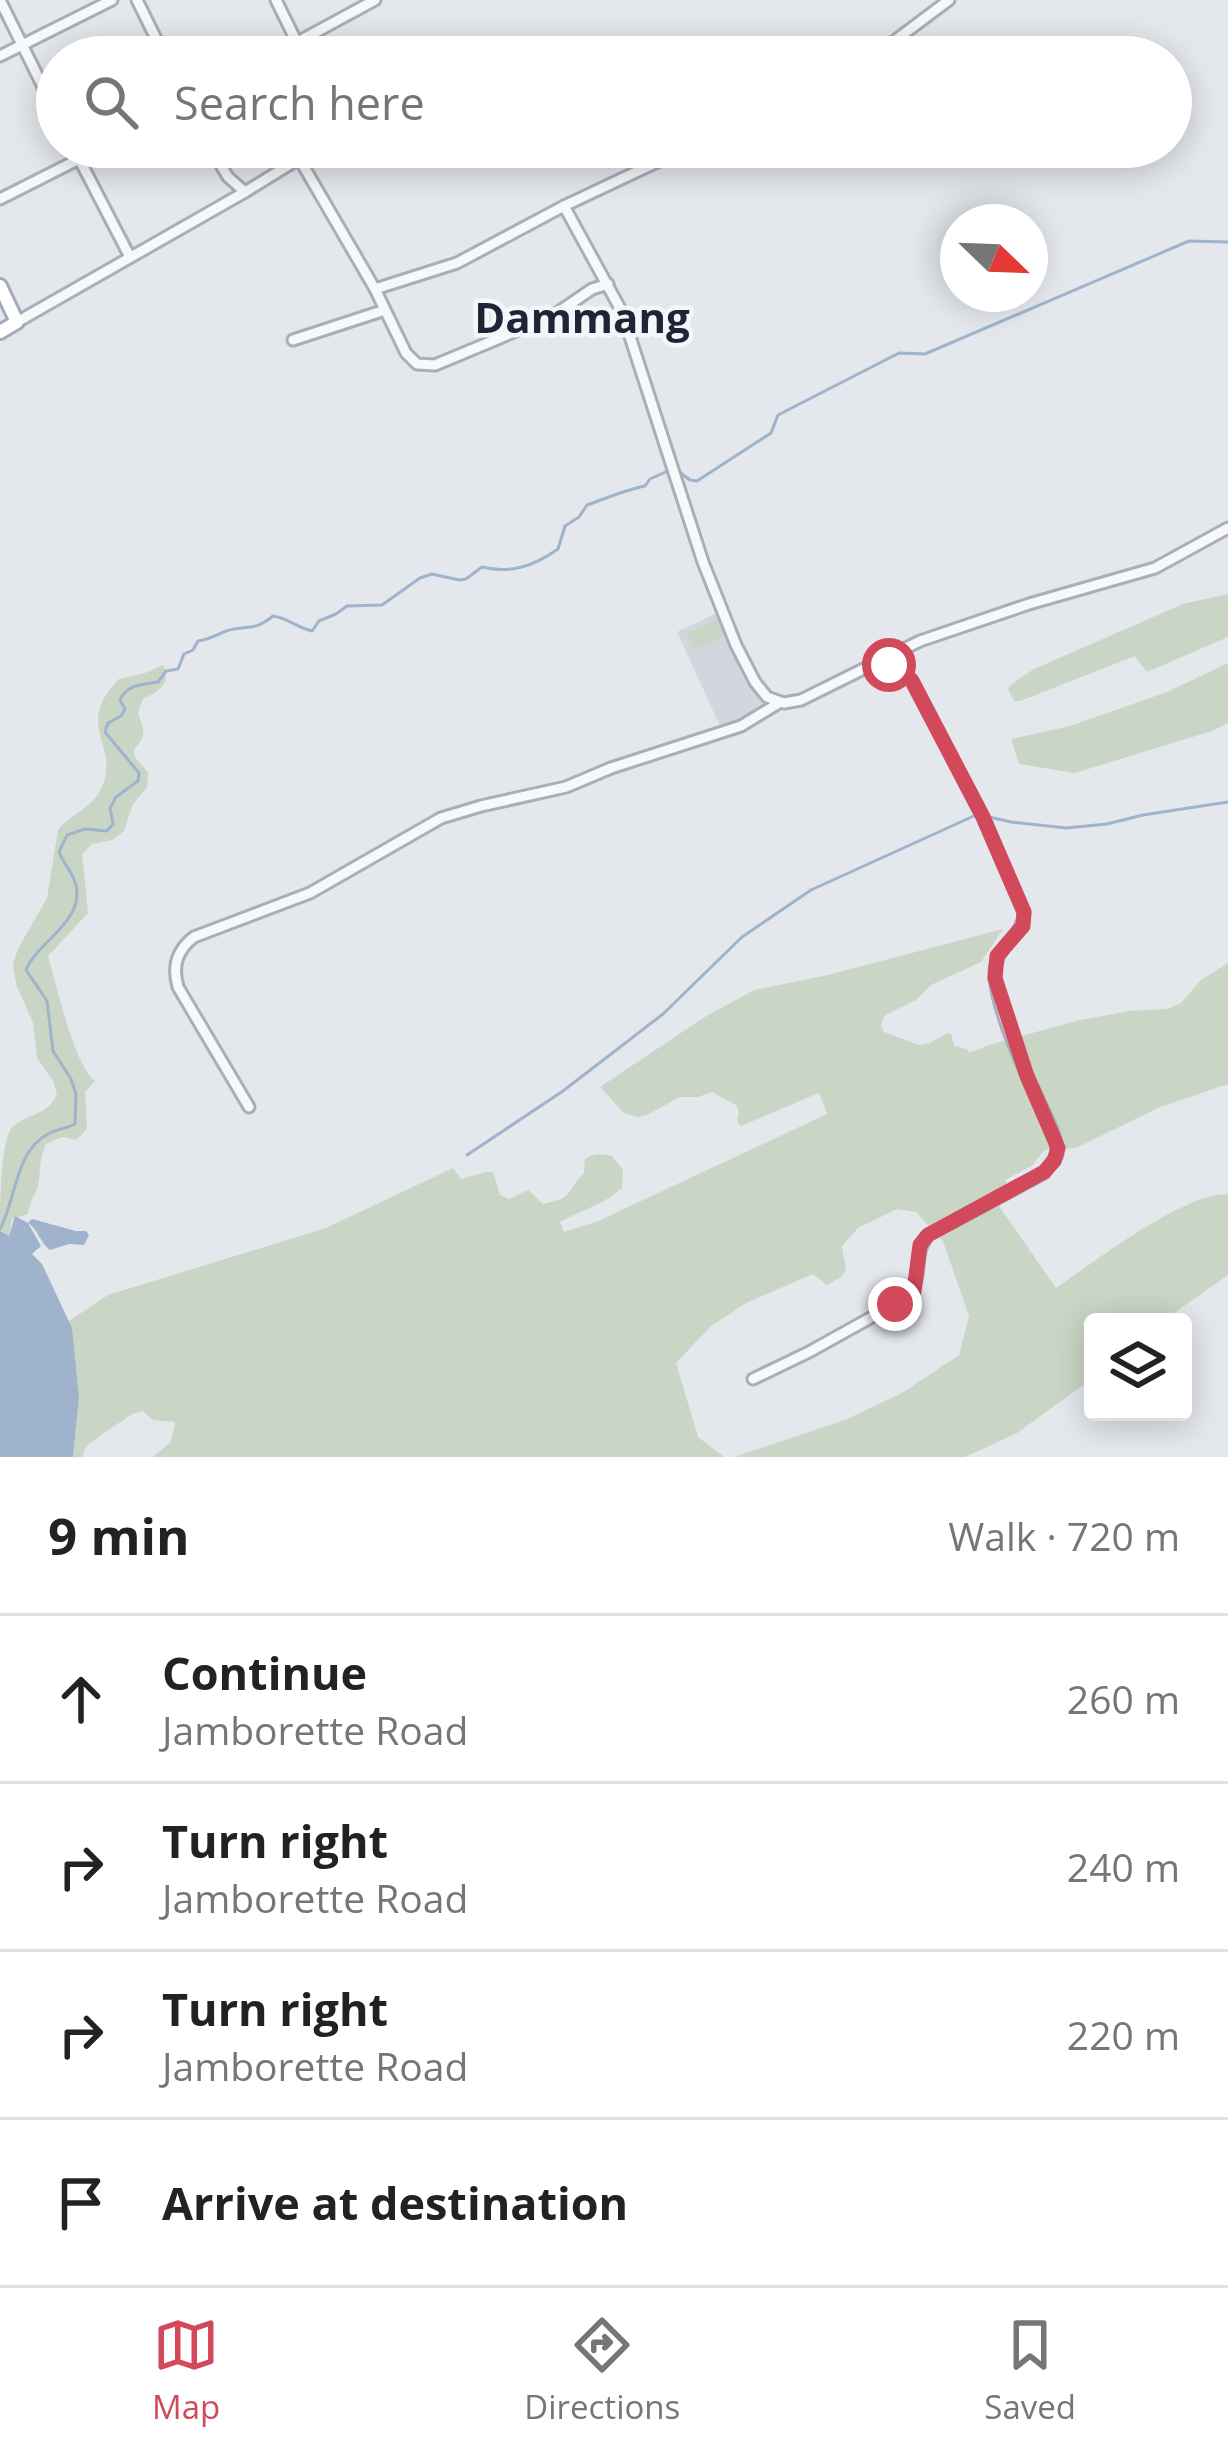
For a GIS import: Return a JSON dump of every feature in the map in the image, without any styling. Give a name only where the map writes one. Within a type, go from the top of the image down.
[{"type":"main road","points":[[0,286],[17,322],[0,332]]},
{"type":"street","points":[[0,0],[36,72]]},
{"type":"street","points":[[38,36],[112,0]]},
{"type":"street","points":[[137,0],[155,36]]},
{"type":"street","points":[[276,0],[294,36]]},
{"type":"street","points":[[308,36],[375,0]]},
{"type":"street","points":[[904,36],[949,0]]},
{"type":"street","points":[[0,56],[36,37]]},
{"type":"street","points":[[0,200],[63,168]]},
{"type":"street","points":[[83,168],[130,257]]},
{"type":"street","points":[[223,168],[244,193]]},
{"type":"street","points":[[17,322],[286,168]]},
{"type":"street","points":[[305,168],[376,289],[408,356],[417,364],[430,366],[534,324],[608,284]]},
{"type":"street","points":[[376,289],[458,262],[644,168]]},
{"type":"street","points":[[563,206],[631,335],[709,579],[736,645],[759,688],[778,703]]},
{"type":"street","points":[[293,340],[386,310]]},
{"type":"street","points":[[249,1107],[178,987],[177,957],[194,937],[332,883],[441,818],[566,787],[741,726],[778,703],[801,700],[905,648],[1030,604],[1155,568],[1228,528]]},
{"type":"street","points":[[753,1379],[908,1297],[917,1284],[920,1245],[928,1235],[1044,1172],[1058,1148],[1027,1076],[995,978],[997,956],[1023,926],[1024,912],[980,812],[906,674],[901,660],[905,648]]},
{"type":"street","points":[[877,663],[906,674]]},
{"type":"shaded area","points":[[721,611],[764,709],[721,728],[677,632]]},
{"type":"green space","points":[[1228,594],[1228,637],[1147,672],[1135,656],[1020,701],[1014,701],[1008,689],[1034,669],[1183,604]]},
{"type":"green space","points":[[719,618],[726,636],[694,649],[687,632]]},
{"type":"green space","points":[[1228,663],[1228,723],[1212,731],[1075,773],[1019,764],[1011,739],[1070,726],[1167,692]]},
{"type":"green space","points":[[163,665],[165,682],[143,699],[138,712],[144,732],[134,750],[148,773],[147,787],[133,804],[124,831],[112,840],[92,844],[82,854],[88,913],[48,956],[73,1041],[95,1081],[85,1092],[87,1129],[76,1140],[62,1137],[46,1144],[28,1214],[12,1219],[9,1237],[0,1231],[8,1135],[57,1094],[37,1058],[33,1023],[16,984],[13,963],[47,898],[58,830],[101,789],[106,760],[98,723],[106,696],[119,679]]},
{"type":"green space","points":[[1003,929],[981,962],[931,985],[916,1000],[885,1015],[881,1025],[884,1032],[919,1045],[948,1033],[954,1046],[969,1053],[1080,1020],[1167,1009],[1181,1003],[1201,980],[1228,963],[1228,1084],[1160,1107],[1076,1148],[1044,1150],[1033,1165],[1005,1180],[1011,1195],[999,1206],[1056,1288],[1163,1217],[1228,1194],[1228,1275],[1174,1313],[1084,1313],[1084,1385],[1017,1433],[965,1457],[734,1457],[845,1420],[902,1393],[959,1355],[969,1316],[943,1241],[916,1212],[897,1209],[858,1228],[842,1246],[846,1270],[841,1277],[827,1285],[813,1274],[746,1303],[710,1327],[676,1363],[698,1437],[724,1457],[153,1457],[171,1442],[175,1422],[153,1420],[143,1411],[87,1445],[82,1457],[73,1457],[79,1398],[69,1321],[108,1295],[326,1228],[453,1168],[461,1179],[493,1172],[500,1195],[509,1199],[528,1190],[543,1204],[569,1193],[584,1173],[585,1159],[612,1156],[623,1170],[622,1188],[560,1222],[564,1232],[596,1222],[827,1114],[819,1093],[741,1126],[736,1105],[712,1092],[680,1097],[637,1117],[624,1113],[600,1087],[754,990]]},
{"type":"water","points":[[15,1216],[28,1223],[41,1246],[32,1254],[42,1264],[72,1328],[79,1398],[73,1457],[0,1457],[0,1231],[9,1236]]},
{"type":"water","points":[[32,1219],[89,1235],[84,1245],[50,1250],[28,1223]]},
{"type":"waterway","points":[[678,471],[697,481],[771,433],[778,415],[899,353],[925,354],[1189,241],[1228,242]]},
{"type":"waterway","points":[[0,1229],[29,1152],[48,1134],[75,1124],[76,1094],[53,1051],[47,1001],[26,970],[75,906],[74,879],[59,852],[67,835],[85,829],[107,831],[113,824],[110,808],[116,797],[138,781],[139,773],[105,732],[108,723],[125,709],[120,700],[123,695],[136,686],[158,682],[166,671],[178,669],[184,654],[198,641],[226,631],[254,626],[273,616],[312,631],[319,621],[347,606],[382,605],[432,574],[459,580],[482,567],[503,570],[531,564],[558,549],[565,526],[587,505],[645,486],[670,470]]},
{"type":"waterway","points":[[985,816],[1066,828],[1228,802]]},
{"type":"waterway","points":[[467,1155],[563,1091],[663,1014],[742,937],[811,890],[976,815]]},
{"type":"district","name":"Dammang","points":[[582,318]]},
{"type":"route","points":[[889,665],[912,681],[983,817],[1024,912],[1023,926],[997,956],[995,978],[1027,1076],[1058,1148],[1044,1172],[928,1235],[920,1245],[914,1291],[895,1304]]}]
